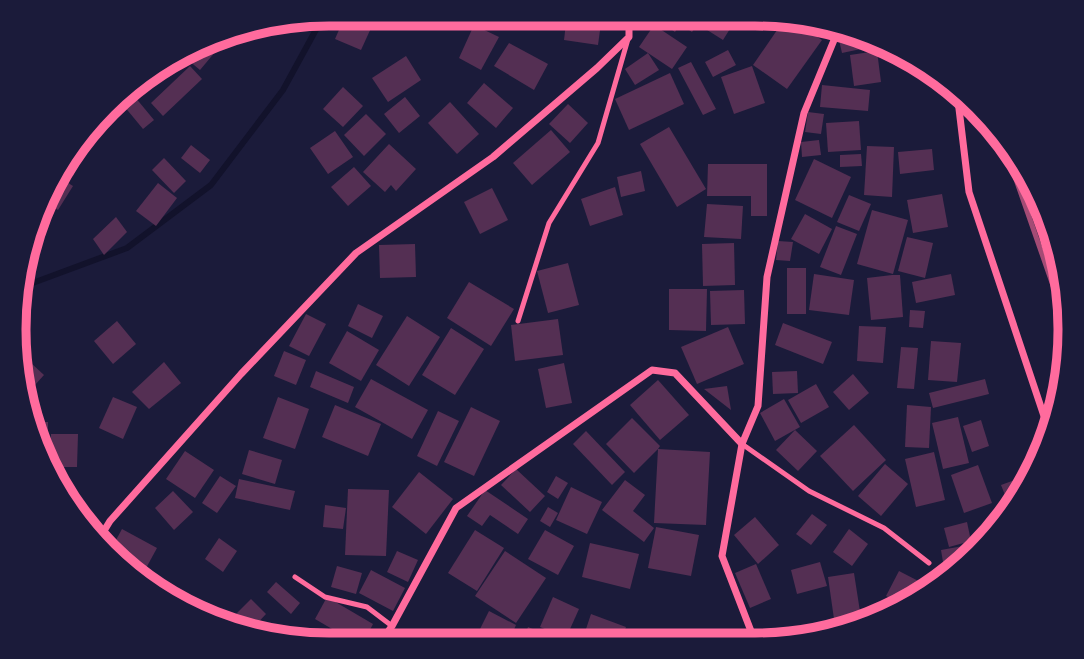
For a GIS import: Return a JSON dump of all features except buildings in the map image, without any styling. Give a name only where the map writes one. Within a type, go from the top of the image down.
[{"type":"street","points":[[104,531],[223,394],[356,253],[493,157],[597,68],[629,37],[629,26]]},
{"type":"street","points":[[752,633],[722,556],[742,444],[758,406],[767,277],[804,113],[835,38]]},
{"type":"street","points":[[959,106],[969,192],[1044,418]]},
{"type":"street","points":[[387,633],[456,508],[652,370],[675,373],[742,444]]},
{"type":"lane","points":[[518,321],[549,223],[598,142],[629,37]]},
{"type":"lane","points":[[742,444],[809,491],[884,528],[929,563]]},
{"type":"lane","points":[[295,578],[326,597],[367,607],[392,626]]},
{"type":"waterway","points":[[30,284],[127,248],[211,185],[283,90],[318,27]]},
{"type":"railway","points":[[1013,172],[1055,292]]}]
